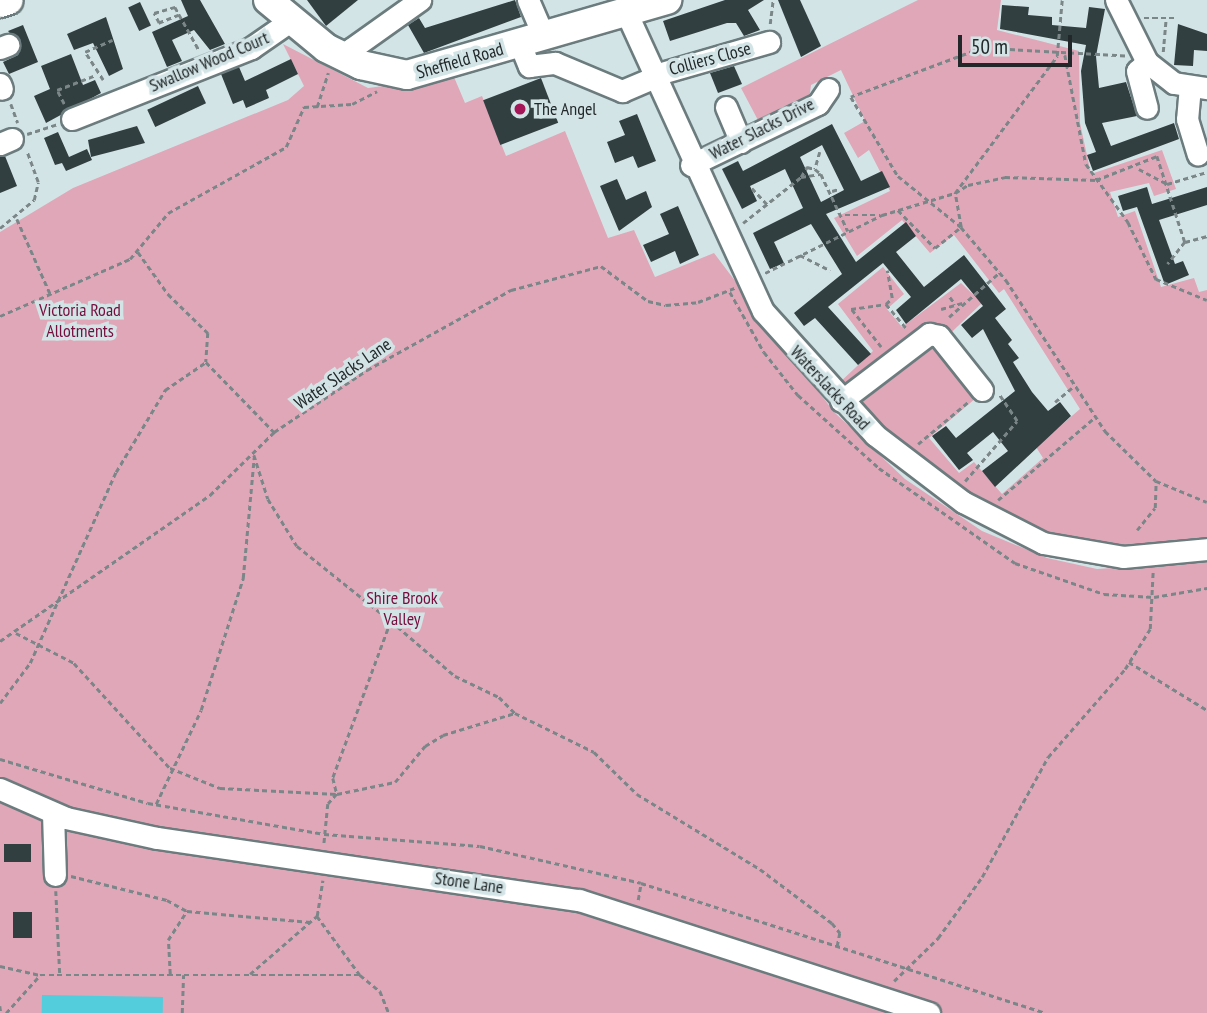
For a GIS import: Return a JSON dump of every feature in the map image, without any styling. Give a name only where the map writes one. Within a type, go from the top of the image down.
[{"type":"main road","points":[[0,3],[9,0]]},
{"type":"main road","name":"Sheffield Road","points":[[268,0],[338,62],[385,71],[427,72],[667,0]]},
{"type":"street","points":[[338,62],[351,49],[420,0]]},
{"type":"street","points":[[528,0],[532,41]]},
{"type":"street","points":[[1116,0],[1147,60],[1174,83],[1198,87],[1187,119],[1203,163]]},
{"type":"street","name":"Waterslacks Road","points":[[626,12],[691,165],[763,311],[841,401],[928,479],[1021,535],[1123,557],[1207,549]]},
{"type":"street","name":"Swallow Wood Court","points":[[70,117],[109,83],[251,48],[290,21]]},
{"type":"street","name":"Colliers Close","points":[[532,41],[529,66],[555,63],[622,91],[652,77],[769,42]]},
{"type":"street","points":[[1147,60],[1137,71],[1147,108]]},
{"type":"street","name":"Water Slacks Drive","points":[[691,165],[818,104],[828,89]]},
{"type":"street","points":[[726,107],[741,142]]},
{"type":"street","points":[[841,401],[929,334],[939,336],[983,389]]},
{"type":"street","name":"Stone Lane","points":[[0,789],[53,813],[158,838],[323,865],[473,883],[635,914],[929,1013]]},
{"type":"street","points":[[53,813],[55,875]]},
{"type":"path","points":[[769,42],[773,0]]},
{"type":"path","points":[[961,227],[956,193],[1057,56],[1062,0]]},
{"type":"path","points":[[179,15],[159,23],[154,13],[170,6],[179,15],[203,57]]},
{"type":"path","points":[[1137,18],[1178,18]]},
{"type":"path","points":[[1166,19],[1147,60],[1057,56],[1017,47],[965,50],[851,97],[882,156],[923,201],[961,227],[1000,272],[1094,418],[1156,481],[1207,502]]},
{"type":"path","points":[[13,139],[70,117],[58,90],[109,83],[85,52],[112,40]]},
{"type":"path","points":[[1065,55],[1079,147],[1096,180],[1120,208],[1150,269],[1168,289],[1207,300]]},
{"type":"path","points":[[317,107],[338,62]]},
{"type":"path","points":[[0,316],[50,293],[113,270],[138,252],[168,213],[286,147],[298,114],[317,107],[369,97],[385,71]]},
{"type":"path","points":[[0,228],[16,218],[34,201],[38,182],[13,139],[4,92]]},
{"type":"path","points":[[815,169],[820,152]]},
{"type":"path","points":[[757,276],[882,215],[923,201],[1005,177],[1096,180],[1138,168],[1157,156],[1185,243]]},
{"type":"path","points":[[1167,184],[1203,163]]},
{"type":"path","points":[[738,226],[801,177],[807,167],[821,174],[832,191],[845,215],[848,231]]},
{"type":"path","points":[[1138,168],[1167,184]]},
{"type":"path","points":[[801,177],[821,174]]},
{"type":"path","points":[[752,188],[768,205]]},
{"type":"path","points":[[832,191],[839,189]]},
{"type":"path","points":[[898,210],[935,248],[961,227]]},
{"type":"path","points":[[845,215],[882,215]]},
{"type":"path","points":[[16,218],[50,293]]},
{"type":"path","points":[[1168,264],[1185,243],[1207,236]]},
{"type":"path","points":[[138,252],[168,294],[208,333],[206,362],[274,432]]},
{"type":"path","points":[[800,255],[830,270]]},
{"type":"path","name":"Water Slacks Lane","points":[[0,641],[47,613],[137,541],[210,495],[254,455],[274,432],[366,370],[511,290],[601,266],[648,301],[666,305],[698,302],[741,285]]},
{"type":"path","points":[[1150,269],[1158,266]]},
{"type":"path","points":[[882,348],[850,309],[886,304],[892,298],[887,270]]},
{"type":"path","points":[[949,317],[1000,272]]},
{"type":"path","points":[[950,297],[955,304]]},
{"type":"path","points":[[941,309],[968,301]]},
{"type":"path","points":[[886,304],[910,334]]},
{"type":"path","points":[[0,704],[30,663],[47,613],[165,390],[206,362]]},
{"type":"path","points":[[1055,402],[1073,387]]},
{"type":"path","points":[[916,446],[983,389],[1017,421],[964,482]]},
{"type":"path","points":[[996,502],[1094,418]]},
{"type":"path","points":[[254,455],[268,499],[297,546],[455,676],[499,697],[515,713],[594,752],[637,794],[760,869],[832,923],[840,933],[837,950]]},
{"type":"path","points":[[156,804],[170,768],[201,710],[243,578],[254,455]]},
{"type":"path","points":[[1137,530],[1155,508],[1156,481]]},
{"type":"path","points":[[884,999],[982,877],[1048,757],[1129,662],[1150,629],[1154,597],[1153,566]]},
{"type":"path","points":[[1154,597],[1207,588]]},
{"type":"path","points":[[324,834],[337,794],[333,778],[391,621]]},
{"type":"path","points":[[16,633],[85,673],[170,768],[220,788],[337,794],[395,782],[425,746],[443,735],[515,713]]},
{"type":"path","points":[[1129,662],[1207,710]]},
{"type":"path","points":[[250,974],[317,916],[323,865]]},
{"type":"path","points":[[60,975],[55,875],[167,900],[187,911],[311,922]]},
{"type":"path","points":[[635,914],[641,883]]},
{"type":"path","points":[[170,975],[168,940],[187,911]]},
{"type":"path","points":[[317,916],[360,975],[380,990],[389,1013]]},
{"type":"path","points":[[0,966],[40,975],[360,975]]},
{"type":"path","points":[[0,1006],[4,1013],[40,975]]},
{"type":"path","points":[[183,975],[183,1013]]},
{"type":"green space","points":[[918,0],[1001,0],[997,30],[1079,51],[1080,123],[1091,174],[1162,150],[1176,189],[1154,196],[1149,183],[1110,192],[1118,217],[1135,211],[1161,287],[1194,278],[1199,292],[1207,290],[1207,543],[1104,551],[1008,522],[879,430],[836,386],[873,351],[838,304],[883,267],[904,294],[887,309],[902,327],[961,283],[982,303],[934,349],[976,398],[929,438],[959,473],[974,462],[1002,494],[1043,458],[1036,447],[1080,409],[1004,289],[999,293],[954,235],[930,253],[902,220],[857,256],[834,218],[890,191],[869,150],[858,158],[844,133],[865,121],[841,70],[811,85],[809,100],[760,124],[741,88]]},
{"type":"green space","name":"Shire Brook Valley","points":[[283,44],[368,88],[454,77],[465,103],[482,96],[506,156],[565,131],[608,238],[634,230],[655,277],[714,253],[834,412],[905,479],[982,531],[1047,558],[1097,569],[1207,562],[1207,1013],[0,1013],[0,232],[73,188],[288,100],[304,86]]},
{"type":"water","points":[[42,995],[163,997],[163,1013],[42,1013]]},
{"type":"building","points":[[181,0],[200,0],[225,44],[210,50],[194,30],[172,40],[182,61],[167,67],[152,32],[188,16]]},
{"type":"building","points":[[307,0],[358,0],[326,26]]},
{"type":"building","points":[[515,0],[521,17],[424,53],[408,25],[419,18],[425,28]]},
{"type":"building","points":[[725,0],[764,0],[748,10],[760,30],[744,36],[736,23],[727,23],[670,41],[663,21]]},
{"type":"building","points":[[778,0],[800,0],[821,46],[801,57]]},
{"type":"building","points":[[140,2],[151,26],[139,31],[128,7]]},
{"type":"building","points":[[1002,5],[1029,7],[1028,15],[1052,17],[1052,25],[1086,28],[1089,7],[1105,9],[1096,56],[1099,88],[1126,82],[1137,116],[1102,123],[1111,146],[1174,123],[1179,139],[1093,171],[1087,155],[1096,152],[1085,123],[1081,71],[1086,45],[1000,29]]},
{"type":"building","points":[[106,17],[123,69],[109,76],[93,43],[74,50],[67,34]]},
{"type":"building","points":[[1178,24],[1207,34],[1207,51],[1194,50],[1193,66],[1174,65]]},
{"type":"building","points":[[23,25],[38,62],[9,74],[3,62],[18,55],[21,46],[8,31]]},
{"type":"building","points":[[71,54],[83,85],[95,80],[101,93],[46,123],[34,96],[50,89],[41,66]]},
{"type":"building","points":[[291,59],[298,74],[266,90],[269,98],[246,108],[243,100],[233,104],[221,74],[239,67],[245,81]]},
{"type":"building","points":[[734,66],[742,84],[718,93],[710,73]]},
{"type":"building","name":"The Angel","points":[[541,78],[558,123],[500,145],[483,100]]},
{"type":"building","points":[[198,86],[206,103],[155,127],[147,110]]},
{"type":"building","points":[[637,114],[656,161],[638,168],[633,156],[615,163],[607,142],[625,135],[619,121]]},
{"type":"building","points":[[832,124],[861,181],[882,171],[890,187],[826,214],[856,262],[906,222],[916,236],[896,252],[924,287],[964,255],[1006,309],[995,318],[1012,340],[1008,344],[1019,358],[1013,362],[1032,392],[1048,411],[1060,402],[1071,416],[995,487],[982,471],[1008,451],[993,432],[967,453],[973,460],[959,470],[932,436],[946,426],[956,438],[1015,391],[983,329],[972,338],[961,325],[983,306],[961,279],[906,324],[896,310],[911,297],[883,263],[828,307],[871,354],[858,365],[815,318],[804,326],[794,313],[842,274],[811,224],[774,242],[784,263],[770,269],[753,233],[803,208],[785,169],[750,186],[757,201],[742,209],[722,169],[738,161],[743,171]],"holes":[[[822,145],[844,190],[821,202],[800,157]]]},
{"type":"building","points":[[137,126],[145,143],[91,157],[88,140]]},
{"type":"building","points":[[58,132],[69,157],[87,149],[92,160],[66,171],[62,163],[55,165],[44,138]]},
{"type":"building","points":[[5,156],[17,186],[0,193],[0,157]]},
{"type":"building","points":[[617,179],[626,200],[646,191],[652,207],[619,231],[600,186]]},
{"type":"building","points":[[1147,187],[1152,204],[1207,187],[1207,205],[1159,220],[1175,264],[1183,261],[1189,275],[1165,285],[1137,207],[1123,211],[1118,196]]},
{"type":"building","points":[[678,206],[699,255],[680,264],[675,251],[651,262],[643,245],[669,234],[660,214]]},
{"type":"building","points":[[4,844],[31,844],[31,862],[4,862]]},
{"type":"building","points":[[13,912],[32,912],[32,938],[13,938]]},
{"type":"place","name":"The Angel","points":[[520,109]]},
{"type":"park label","name":"Victoria Road Allotments","points":[[80,321]]}]
